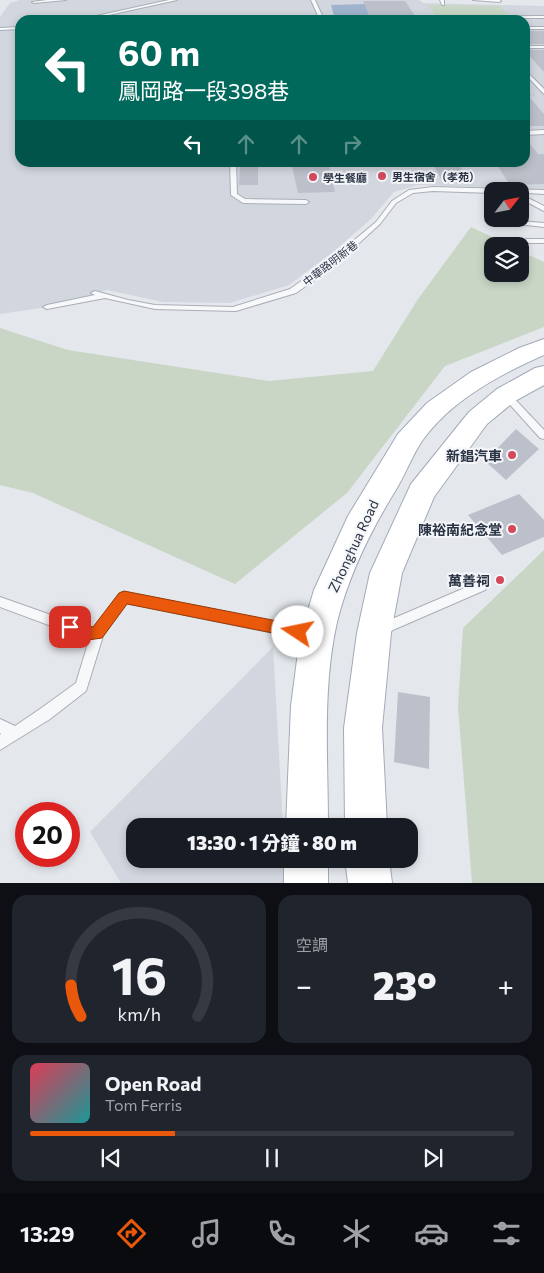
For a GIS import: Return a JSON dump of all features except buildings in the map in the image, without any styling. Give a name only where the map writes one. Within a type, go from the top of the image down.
[{"type":"main road","name":"Zhonghua Road","points":[[307,818],[312,669],[317,636],[337,574],[366,511],[388,477],[408,438],[424,420],[461,390],[499,365],[544,346]]},
{"type":"main road","points":[[366,818],[363,728],[374,633],[386,573],[421,492],[478,418],[506,395],[544,374]]},
{"type":"main road","points":[[306,868],[306,883]]},
{"type":"main road","points":[[368,868],[370,883]]},
{"type":"lane","points":[[34,2],[64,0]]},
{"type":"lane","points":[[104,15],[175,0]]},
{"type":"lane","points":[[313,0],[320,15]]},
{"type":"lane","points":[[475,0],[499,1]]},
{"type":"lane","points":[[530,17],[544,17]]},
{"type":"lane","points":[[0,29],[15,28]]},
{"type":"lane","points":[[530,28],[544,28]]},
{"type":"lane","points":[[530,47],[544,47]]},
{"type":"lane","points":[[530,77],[544,92]]},
{"type":"lane","points":[[530,133],[544,132]]},
{"type":"lane","points":[[233,167],[234,195],[243,201],[306,202]]},
{"type":"lane","name":"中華路明新巷","points":[[95,293],[155,307],[233,309],[293,292],[331,264],[378,224],[394,202],[411,192],[433,189],[484,190]]},
{"type":"lane","name":"中華路明新巷","points":[[529,191],[544,192]]},
{"type":"lane","points":[[529,201],[544,209]]},
{"type":"lane","points":[[529,223],[544,224]]},
{"type":"lane","points":[[529,241],[544,241]]},
{"type":"lane","points":[[47,306],[105,296]]},
{"type":"lane","points":[[506,395],[544,436]]},
{"type":"lane","points":[[374,633],[482,586]]},
{"type":"lane","points":[[0,743],[81,687],[97,634],[124,597],[317,636]]},
{"type":"lane","points":[[0,602],[88,634],[97,634]]},
{"type":"lane","points":[[0,726],[15,733]]},
{"type":"shaded area","points":[[20,0],[419,0],[423,3],[544,6],[544,189],[529,189],[529,182],[484,182],[484,187],[418,185],[394,192],[371,219],[333,252],[289,285],[230,303],[163,302],[107,290],[47,307],[0,314],[0,17],[10,3]]},
{"type":"shaded area","points":[[273,647],[283,818],[126,818],[126,868],[284,868],[285,883],[121,883],[90,832]]},
{"type":"green space","points":[[428,5],[500,6],[508,15],[435,15]]},
{"type":"green space","points":[[471,227],[492,237],[484,237],[484,282],[529,282],[529,255],[544,262],[544,327],[445,366],[347,493],[235,584],[33,493],[0,485],[0,328],[68,350],[269,381],[373,371],[418,299]]},
{"type":"green space","points":[[544,550],[544,883],[472,883],[458,706],[463,628]]},
{"type":"water","points":[[365,4],[369,15],[334,15],[331,5]]},
{"type":"place","name":"男生宿舍（孝苑）","points":[[382,176]]},
{"type":"place","name":"學生餐廳","points":[[313,177]]},
{"type":"place","name":"新錩汽車","points":[[512,455]]},
{"type":"place","name":"陳裕南紀念堂","points":[[512,529]]},
{"type":"place","name":"萬善祠","points":[[500,580]]},
{"type":"route","points":[[70,627],[88,634],[97,634],[124,597],[298,632]]}]
